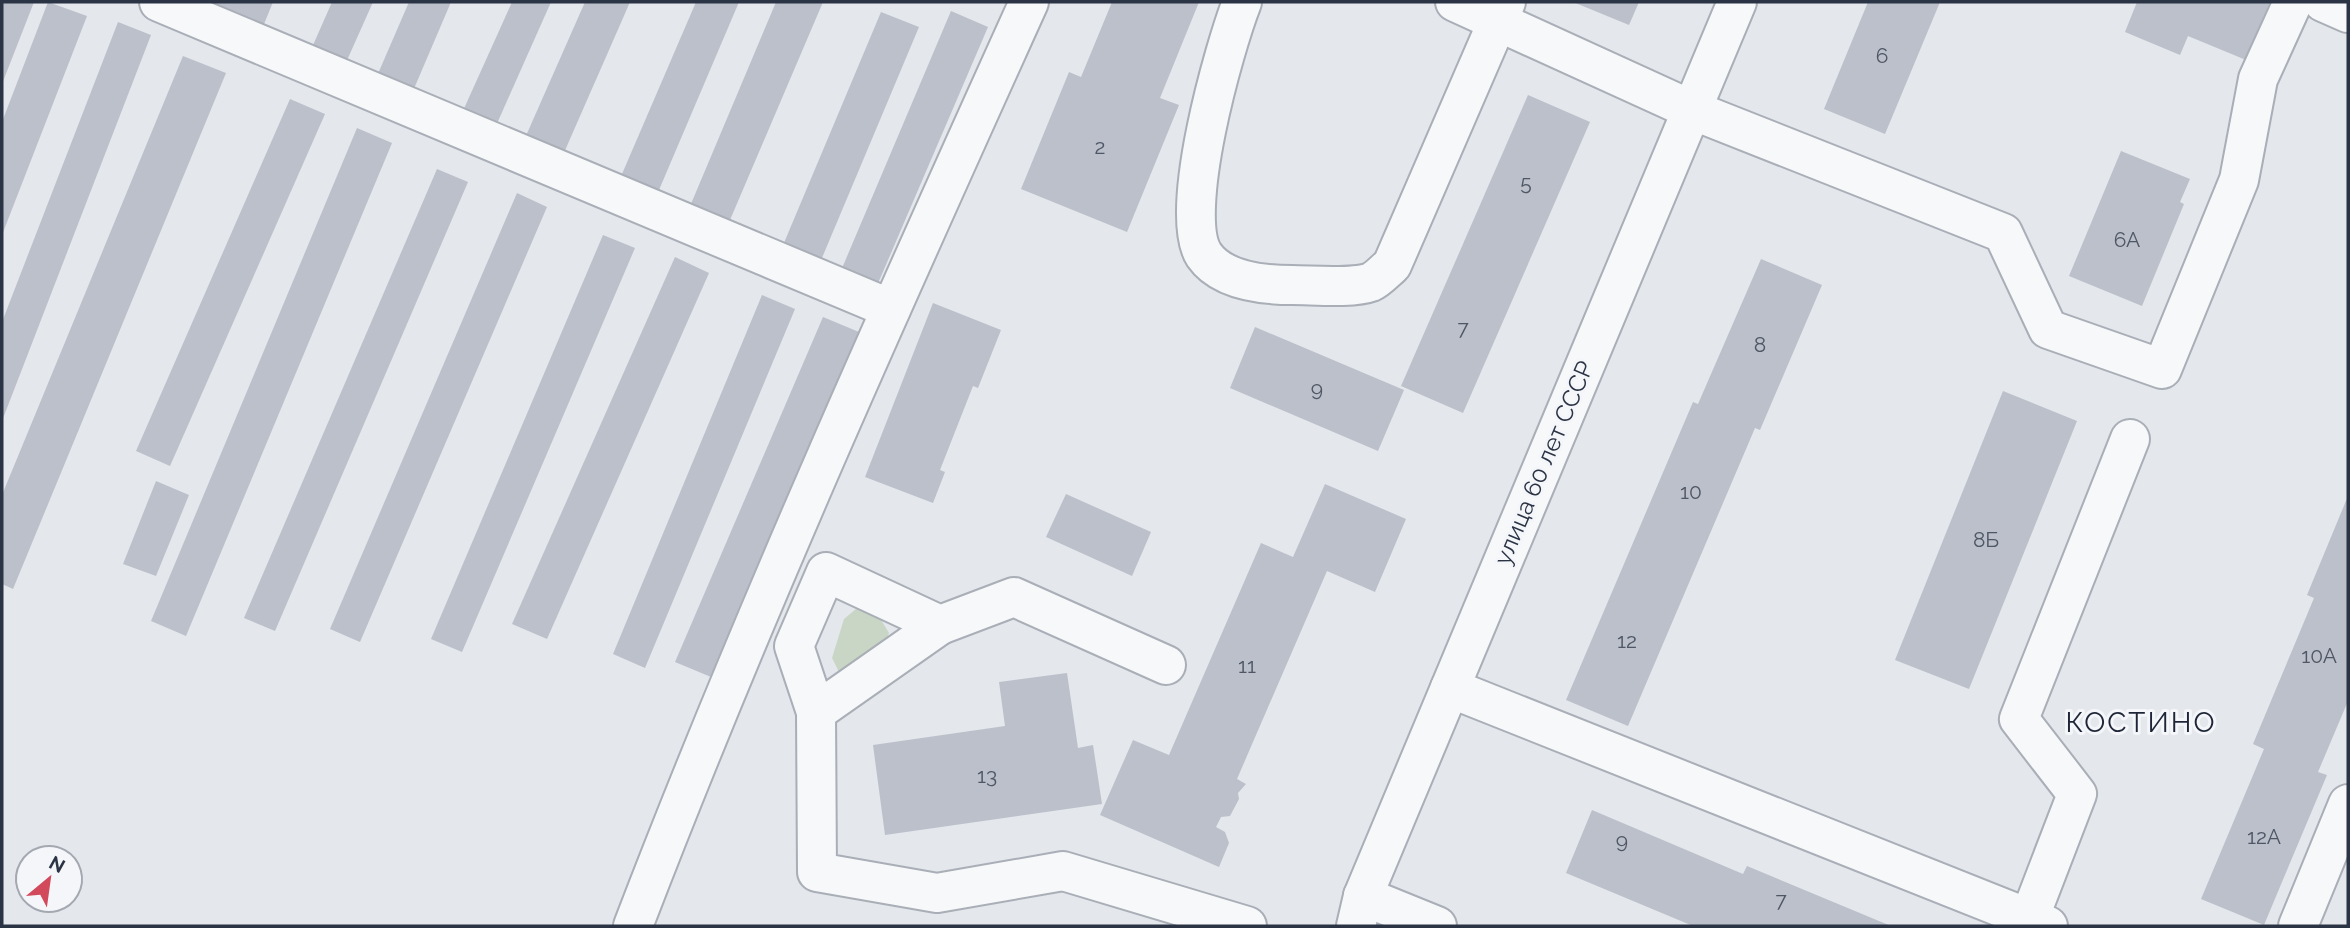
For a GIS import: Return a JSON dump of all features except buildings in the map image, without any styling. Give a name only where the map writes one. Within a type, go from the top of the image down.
[{"type":"street","points":[[159,2],[891,309]]},
{"type":"street","points":[[633,926],[704,740],[891,309],[1029,2]]},
{"type":"street","points":[[1242,2],[1217,76],[1195,206],[1198,242],[1205,257],[1228,275],[1269,285],[1372,282],[1392,265],[1502,11]]},
{"type":"street","points":[[1455,2],[1502,11],[1692,110],[2003,233],[2048,329],[2162,369],[2239,180],[2258,79],[2293,2]]},
{"type":"street","name":"улица 60 лет СССР","points":[[1359,911],[1737,2]]},
{"type":"street","points":[[2323,2],[2348,13]]},
{"type":"street","points":[[1450,688],[2039,923],[2077,794],[2019,719],[2130,439]]},
{"type":"street","points":[[940,625],[826,572],[794,646],[816,712],[817,872],[937,893],[1063,871],[1247,926]]},
{"type":"street","points":[[816,712],[940,625],[1014,597],[1166,665]]},
{"type":"street","points":[[2298,926],[2348,804]]},
{"type":"street","points":[[1359,911],[1437,926]]},
{"type":"green space","points":[[862,604],[878,615],[889,633],[885,643],[840,674],[832,658],[844,619]]},
{"type":"district","name":"КОСТИНО","points":[[2141,722]]}]
